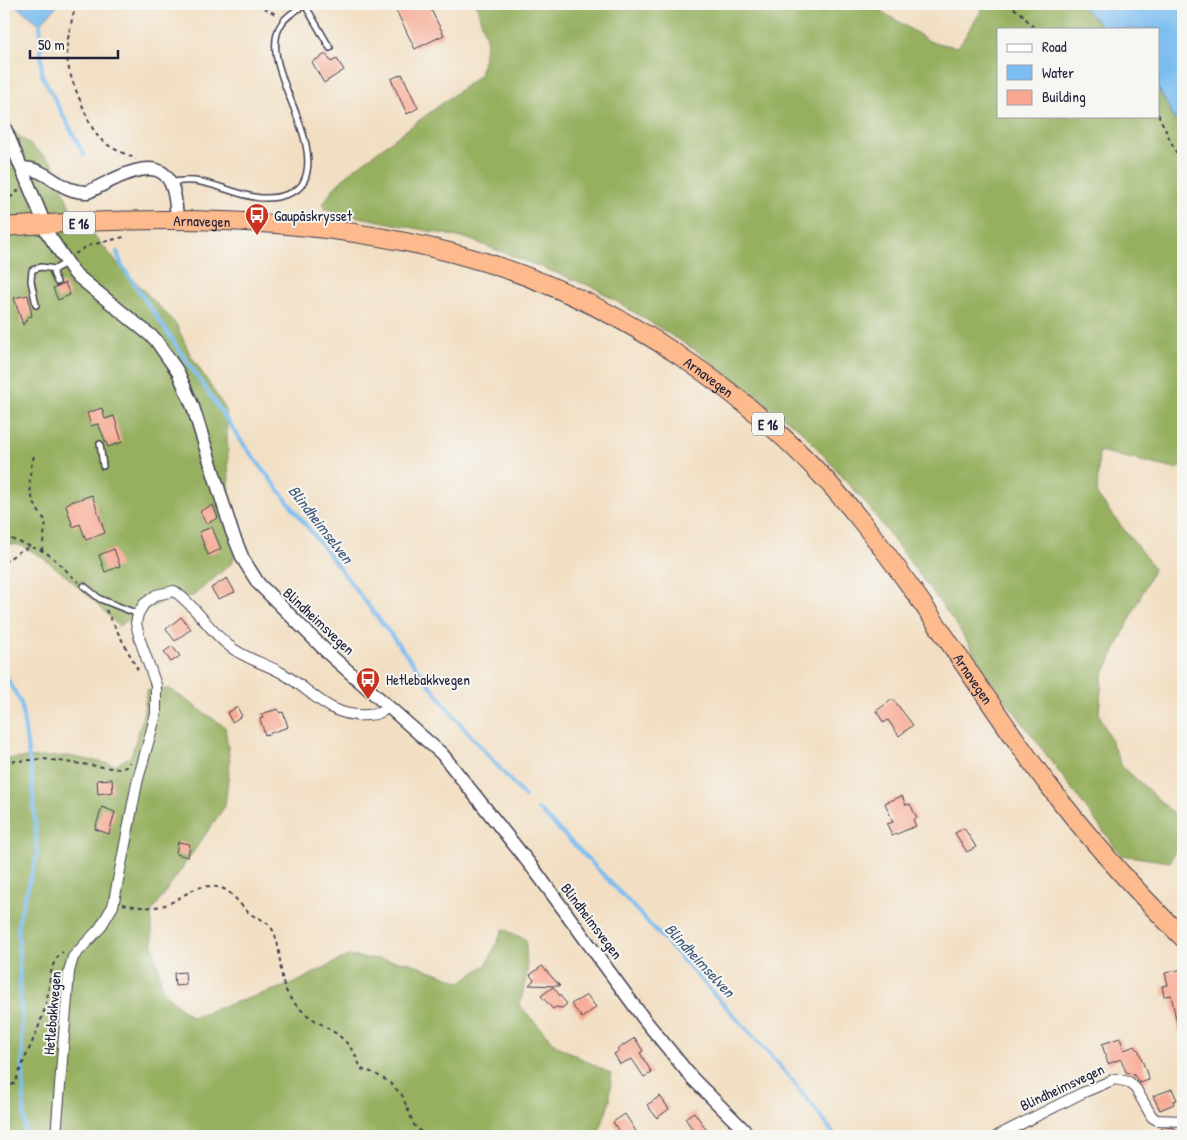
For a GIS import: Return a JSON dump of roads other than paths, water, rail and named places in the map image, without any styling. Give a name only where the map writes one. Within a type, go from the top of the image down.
[{"type":"highway","name":"Arnavegen","points":[[4,227],[73,223],[177,221],[317,228],[384,238],[457,254],[520,274],[586,303],[646,335],[705,374],[775,430],[818,471],[849,507],[913,589],[1047,783],[1115,867],[1183,938]]},
{"type":"street","points":[[4,126],[41,215]]},
{"type":"street","points":[[25,173],[44,173],[62,188],[79,193],[88,192],[140,169],[159,172],[167,176],[170,183],[177,221]]},
{"type":"street","name":"Blindheimsvegen","points":[[46,231],[61,266],[155,339],[178,372],[193,407],[232,532],[243,559],[258,583],[288,615],[388,707],[428,740],[456,769],[536,872],[650,1026],[693,1079],[750,1136]]},
{"type":"street","points":[[138,614],[144,604],[156,595],[174,591],[228,645],[297,681],[333,710],[354,716],[378,714],[388,707]]},
{"type":"street","name":"Hetlebakkvegen","points":[[56,1136],[62,1080],[67,991],[75,954],[100,928],[109,915],[114,902],[136,782],[157,705],[152,671],[140,640],[136,623],[138,614]]},
{"type":"street","name":"Blindheimsvegen","points":[[997,1136],[1082,1093],[1115,1079],[1129,1082],[1136,1089],[1152,1117],[1162,1121],[1183,1121]]},
{"type":"lane","points":[[170,183],[180,180],[202,182],[243,196],[267,199],[292,193],[302,186],[308,166],[303,135],[280,70],[277,54],[278,32],[285,20],[305,4],[330,48]]},
{"type":"lane","points":[[56,282],[53,273],[61,266]]},
{"type":"lane","points":[[36,305],[30,281],[32,270],[41,267],[61,266]]},
{"type":"lane","points":[[100,444],[103,466]]},
{"type":"lane","points":[[84,586],[100,600],[138,614]]},
{"type":"water","points":[[14,4],[59,4],[40,24]]},
{"type":"water","points":[[1079,4],[1183,4],[1183,134],[1160,92],[1160,28],[1104,28]]},
{"type":"waterway","name":"Blindheimselven","points":[[40,24],[42,75],[84,155]]},
{"type":"waterway","name":"Blindheimselven","points":[[117,252],[122,266],[244,445],[457,720],[525,797]]},
{"type":"waterway","points":[[4,673],[21,703],[32,778],[37,855],[18,922],[25,1136]]},
{"type":"waterway","name":"Blindheimselven","points":[[538,809],[621,893],[788,1075],[835,1136]]},
{"type":"place","name":"Gaupåskrysset","points":[[257,236]]},
{"type":"place","name":"Hetlebakkvegen","points":[[368,700]]}]
